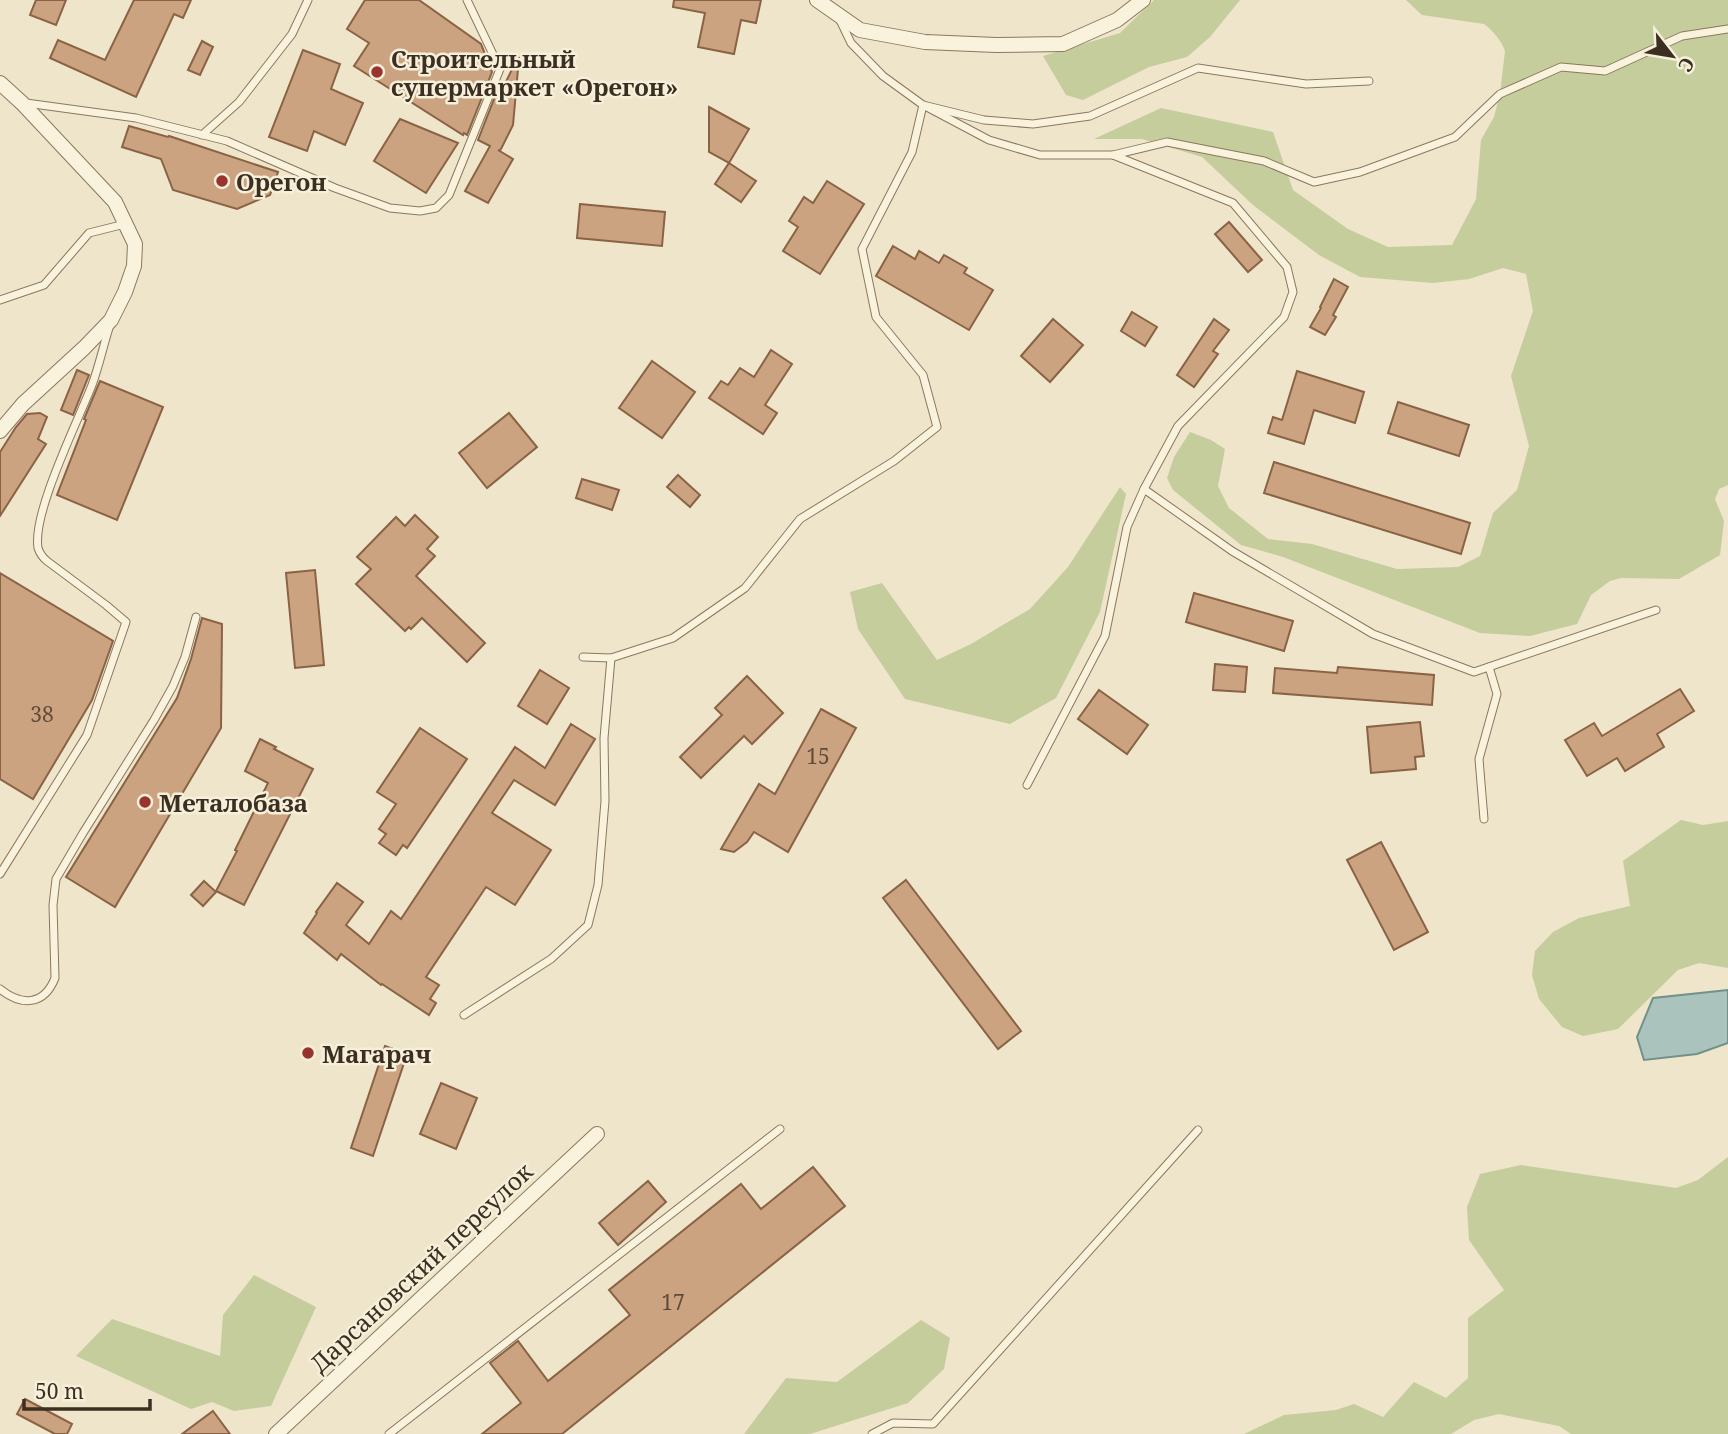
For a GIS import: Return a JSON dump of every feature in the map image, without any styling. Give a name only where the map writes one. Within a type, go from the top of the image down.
[{"type":"street","points":[[817,0],[860,30],[925,42],[996,45],[1063,44],[1117,20],[1143,0]]},
{"type":"street","points":[[0,83],[115,202],[135,244],[134,266],[111,320],[23,404],[0,431]]},
{"type":"street","name":"Дарсановский переулок","points":[[276,1434],[597,1134]]},
{"type":"lane","points":[[202,135],[239,102],[292,34],[308,0]]},
{"type":"lane","points":[[22,103],[136,118],[227,141],[335,188],[390,208],[420,211],[436,208],[449,195],[500,69],[467,0]]},
{"type":"lane","points":[[836,13],[851,43],[883,76],[923,105],[989,139],[1040,155],[1113,155],[1167,142],[1264,161],[1314,182],[1360,172],[1455,137],[1500,94],[1561,67],[1605,71],[1682,36],[1728,29]]},
{"type":"lane","points":[[923,105],[984,120],[1033,124],[1090,116],[1198,68],[1306,84],[1369,81]]},
{"type":"lane","points":[[583,657],[611,658],[673,638],[745,588],[800,519],[894,461],[937,427],[923,375],[876,317],[862,249],[912,152],[923,105]]},
{"type":"lane","points":[[1027,785],[1105,636],[1127,527],[1144,489],[1178,426],[1284,317],[1293,292],[1287,267],[1233,203],[1113,155]]},
{"type":"lane","points":[[0,300],[44,285],[89,233],[125,224]]},
{"type":"lane","points":[[0,874],[87,734],[126,622],[41,557],[38,547],[46,500],[93,383],[111,320]]},
{"type":"lane","points":[[1144,489],[1232,551],[1373,634],[1474,672],[1656,610]]},
{"type":"lane","points":[[0,989],[19,1000],[29,1001],[43,997],[51,989],[55,978],[53,905],[56,879],[161,709],[185,657],[196,617]]},
{"type":"lane","points":[[464,1015],[551,959],[588,925],[598,885],[605,801],[604,738],[611,658]]},
{"type":"lane","points":[[1483,819],[1479,758],[1497,694],[1489,667]]},
{"type":"lane","points":[[388,1434],[780,1129]]},
{"type":"lane","points":[[872,1434],[893,1423],[933,1424],[1198,1130]]},
{"type":"green space","points":[[1154,0],[1240,0],[1210,37],[1187,57],[1149,67],[1083,100],[1066,95],[1043,56],[1120,33]]},
{"type":"green space","points":[[1406,0],[1728,0],[1728,485],[1719,489],[1715,499],[1724,521],[1720,555],[1679,579],[1621,578],[1610,581],[1591,595],[1577,624],[1530,636],[1480,633],[1283,557],[1241,545],[1173,490],[1167,478],[1174,457],[1190,432],[1225,449],[1218,486],[1229,508],[1268,539],[1312,544],[1397,569],[1458,567],[1480,556],[1493,513],[1517,490],[1529,446],[1511,376],[1533,311],[1526,274],[1503,268],[1469,279],[1433,283],[1360,277],[1319,255],[1253,205],[1202,157],[1142,139],[1094,139],[1161,108],[1273,132],[1293,190],[1348,229],[1388,247],[1452,245],[1476,199],[1481,140],[1494,117],[1500,94],[1505,51],[1502,43],[1484,24],[1422,15]]},
{"type":"green space","points":[[1120,487],[1126,494],[1100,612],[1056,698],[1010,724],[905,699],[858,629],[850,592],[882,583],[937,660],[971,644],[1030,609],[1068,567]]},
{"type":"green space","points":[[1681,820],[1703,825],[1728,821],[1728,968],[1699,963],[1678,970],[1618,1029],[1583,1036],[1562,1027],[1539,999],[1532,975],[1535,951],[1553,932],[1579,918],[1630,906],[1623,861]]},
{"type":"green space","points":[[1728,1157],[1728,1434],[1571,1434],[1559,1426],[1499,1414],[1474,1420],[1451,1434],[1244,1434],[1284,1415],[1336,1410],[1354,1404],[1383,1417],[1414,1382],[1446,1398],[1468,1378],[1468,1318],[1504,1290],[1469,1240],[1467,1207],[1480,1174],[1521,1165],[1676,1188],[1698,1180]]},
{"type":"green space","points":[[254,1275],[316,1307],[271,1406],[234,1411],[212,1402],[191,1409],[76,1356],[112,1319],[220,1356],[223,1315]]},
{"type":"green space","points":[[921,1320],[950,1338],[944,1369],[908,1403],[810,1434],[744,1434],[786,1378],[837,1382]]},
{"type":"water","points":[[1728,990],[1728,1043],[1697,1054],[1644,1060],[1637,1037],[1653,998]]},
{"type":"building","points":[[36,0],[66,0],[56,25],[30,15]]},
{"type":"building","points":[[134,0],[191,0],[183,18],[174,14],[136,97],[50,58],[58,40],[105,60]]},
{"type":"building","points":[[365,0],[419,0],[481,44],[492,72],[467,135],[354,66],[369,43],[347,29]]},
{"type":"building","points":[[674,0],[761,0],[756,23],[741,20],[734,54],[698,47],[705,13],[673,7]]},
{"type":"building","points":[[202,41],[213,47],[200,75],[188,70]]},
{"type":"building","points":[[303,50],[340,64],[331,89],[363,103],[345,145],[314,131],[307,151],[269,137]]},
{"type":"building","points":[[518,57],[513,125],[500,151],[498,150],[513,159],[488,203],[465,191],[490,146],[478,140],[498,89],[500,94]]},
{"type":"building","points":[[709,107],[749,129],[729,163],[709,152]]},
{"type":"building","points":[[400,119],[458,143],[426,193],[374,161]]},
{"type":"building","name":"Орегон","points":[[129,126],[169,136],[278,172],[270,195],[237,209],[173,190],[161,159],[122,147]]},
{"type":"building","points":[[729,163],[756,181],[741,202],[715,184]]},
{"type":"building","points":[[827,181],[864,204],[820,274],[783,251],[798,227],[789,221],[804,197],[813,203]]},
{"type":"building","points":[[580,204],[665,212],[662,246],[577,238]]},
{"type":"building","points":[[1229,222],[1262,260],[1248,272],[1215,234]]},
{"type":"building","points":[[893,246],[915,259],[919,251],[939,263],[944,255],[967,268],[964,273],[993,290],[969,330],[876,276]]},
{"type":"building","points":[[1334,279],[1348,287],[1333,315],[1336,317],[1325,335],[1310,327]]},
{"type":"building","points":[[1132,312],[1157,327],[1145,346],[1121,331]]},
{"type":"building","points":[[1053,319],[1083,345],[1050,382],[1021,356]]},
{"type":"building","points":[[1214,319],[1229,330],[1213,351],[1218,354],[1194,387],[1177,375]]},
{"type":"building","points":[[771,350],[792,364],[765,405],[777,413],[763,434],[709,398],[721,381],[728,385],[740,368],[754,377]]},
{"type":"building","points":[[652,361],[695,392],[662,438],[619,408]]},
{"type":"building","points":[[77,370],[89,375],[73,415],[61,410]]},
{"type":"building","points":[[1297,371],[1364,392],[1355,423],[1314,410],[1304,444],[1268,433],[1273,417],[1282,420]]},
{"type":"building","points":[[100,381],[163,407],[117,520],[57,495]]},
{"type":"building","points":[[1398,402],[1469,425],[1459,456],[1388,433]]},
{"type":"building","points":[[40,413],[47,417],[38,439],[46,444],[0,516],[0,452],[27,414]]},
{"type":"building","points":[[509,413],[537,447],[487,488],[459,453]]},
{"type":"building","points":[[1274,462],[1470,523],[1461,554],[1264,493]]},
{"type":"building","points":[[678,475],[700,495],[690,507],[667,487]]},
{"type":"building","points":[[582,479],[619,490],[612,510],[576,498]]},
{"type":"building","points":[[415,515],[438,537],[427,549],[435,556],[416,576],[485,643],[467,662],[422,618],[405,631],[356,584],[371,569],[357,557],[396,517],[405,526]]},
{"type":"building","points":[[315,570],[324,665],[295,668],[286,573]]},
{"type":"building","points":[[0,573],[113,641],[92,700],[33,799],[0,779]]},
{"type":"building","points":[[1194,593],[1293,621],[1284,651],[1186,622]]},
{"type":"building","name":"Металобаза","points":[[202,618],[222,624],[221,728],[115,907],[66,877],[177,698]]},
{"type":"building","points":[[1215,664],[1247,667],[1245,692],[1213,690]]},
{"type":"building","points":[[1338,667],[1434,675],[1432,705],[1273,693],[1275,668],[1337,673]]},
{"type":"building","points":[[540,670],[569,688],[547,724],[518,706]]},
{"type":"building","points":[[747,676],[783,713],[752,744],[744,736],[701,778],[680,757],[722,715],[715,708]]},
{"type":"building","points":[[1680,689],[1694,711],[1657,734],[1664,747],[1625,771],[1617,758],[1587,776],[1565,740],[1594,723],[1602,736]]},
{"type":"building","points":[[1099,690],[1148,725],[1127,754],[1078,719]]},
{"type":"building","points":[[821,709],[856,728],[788,852],[754,832],[747,842],[734,852],[721,849],[759,784],[775,794]]},
{"type":"building","points":[[1420,722],[1424,756],[1415,757],[1416,769],[1371,773],[1367,727]]},
{"type":"building","points":[[571,724],[595,739],[555,805],[514,780],[492,813],[551,850],[515,905],[486,887],[426,977],[439,985],[430,999],[436,1003],[429,1015],[381,985],[341,954],[337,960],[304,933],[337,883],[363,902],[346,925],[369,944],[391,911],[401,919],[515,747],[545,768]]},
{"type":"building","points":[[420,728],[467,759],[407,848],[403,845],[396,855],[379,843],[386,834],[379,829],[396,804],[377,792]]},
{"type":"building","points":[[260,739],[313,769],[244,905],[216,891],[268,783],[245,771]]},
{"type":"building","points":[[1381,842],[1428,932],[1394,950],[1347,860]]},
{"type":"building","points":[[906,880],[1021,1031],[998,1049],[883,898]]},
{"type":"building","points":[[204,881],[216,892],[203,906],[191,895]]},
{"type":"building","points":[[385,1046],[407,1054],[373,1156],[351,1148]]},
{"type":"building","points":[[441,1083],[477,1098],[456,1149],[420,1134]]},
{"type":"building","points":[[813,1167],[845,1206],[562,1434],[482,1434],[521,1403],[490,1363],[518,1341],[548,1381],[630,1315],[609,1290],[741,1184],[761,1209]]},
{"type":"building","points":[[648,1181],[666,1202],[618,1245],[599,1223]]},
{"type":"building","points":[[25,1399],[72,1424],[67,1434],[55,1434],[17,1414]]},
{"type":"building","points":[[213,1411],[230,1434],[182,1434]]},
{"type":"place","name":"Строительный супермаркет «Орегон»","points":[[377,72]]},
{"type":"place","name":"Орегон","points":[[222,181]]},
{"type":"place","name":"Металобаза","points":[[145,802]]},
{"type":"place","name":"Магарач","points":[[308,1053]]}]
